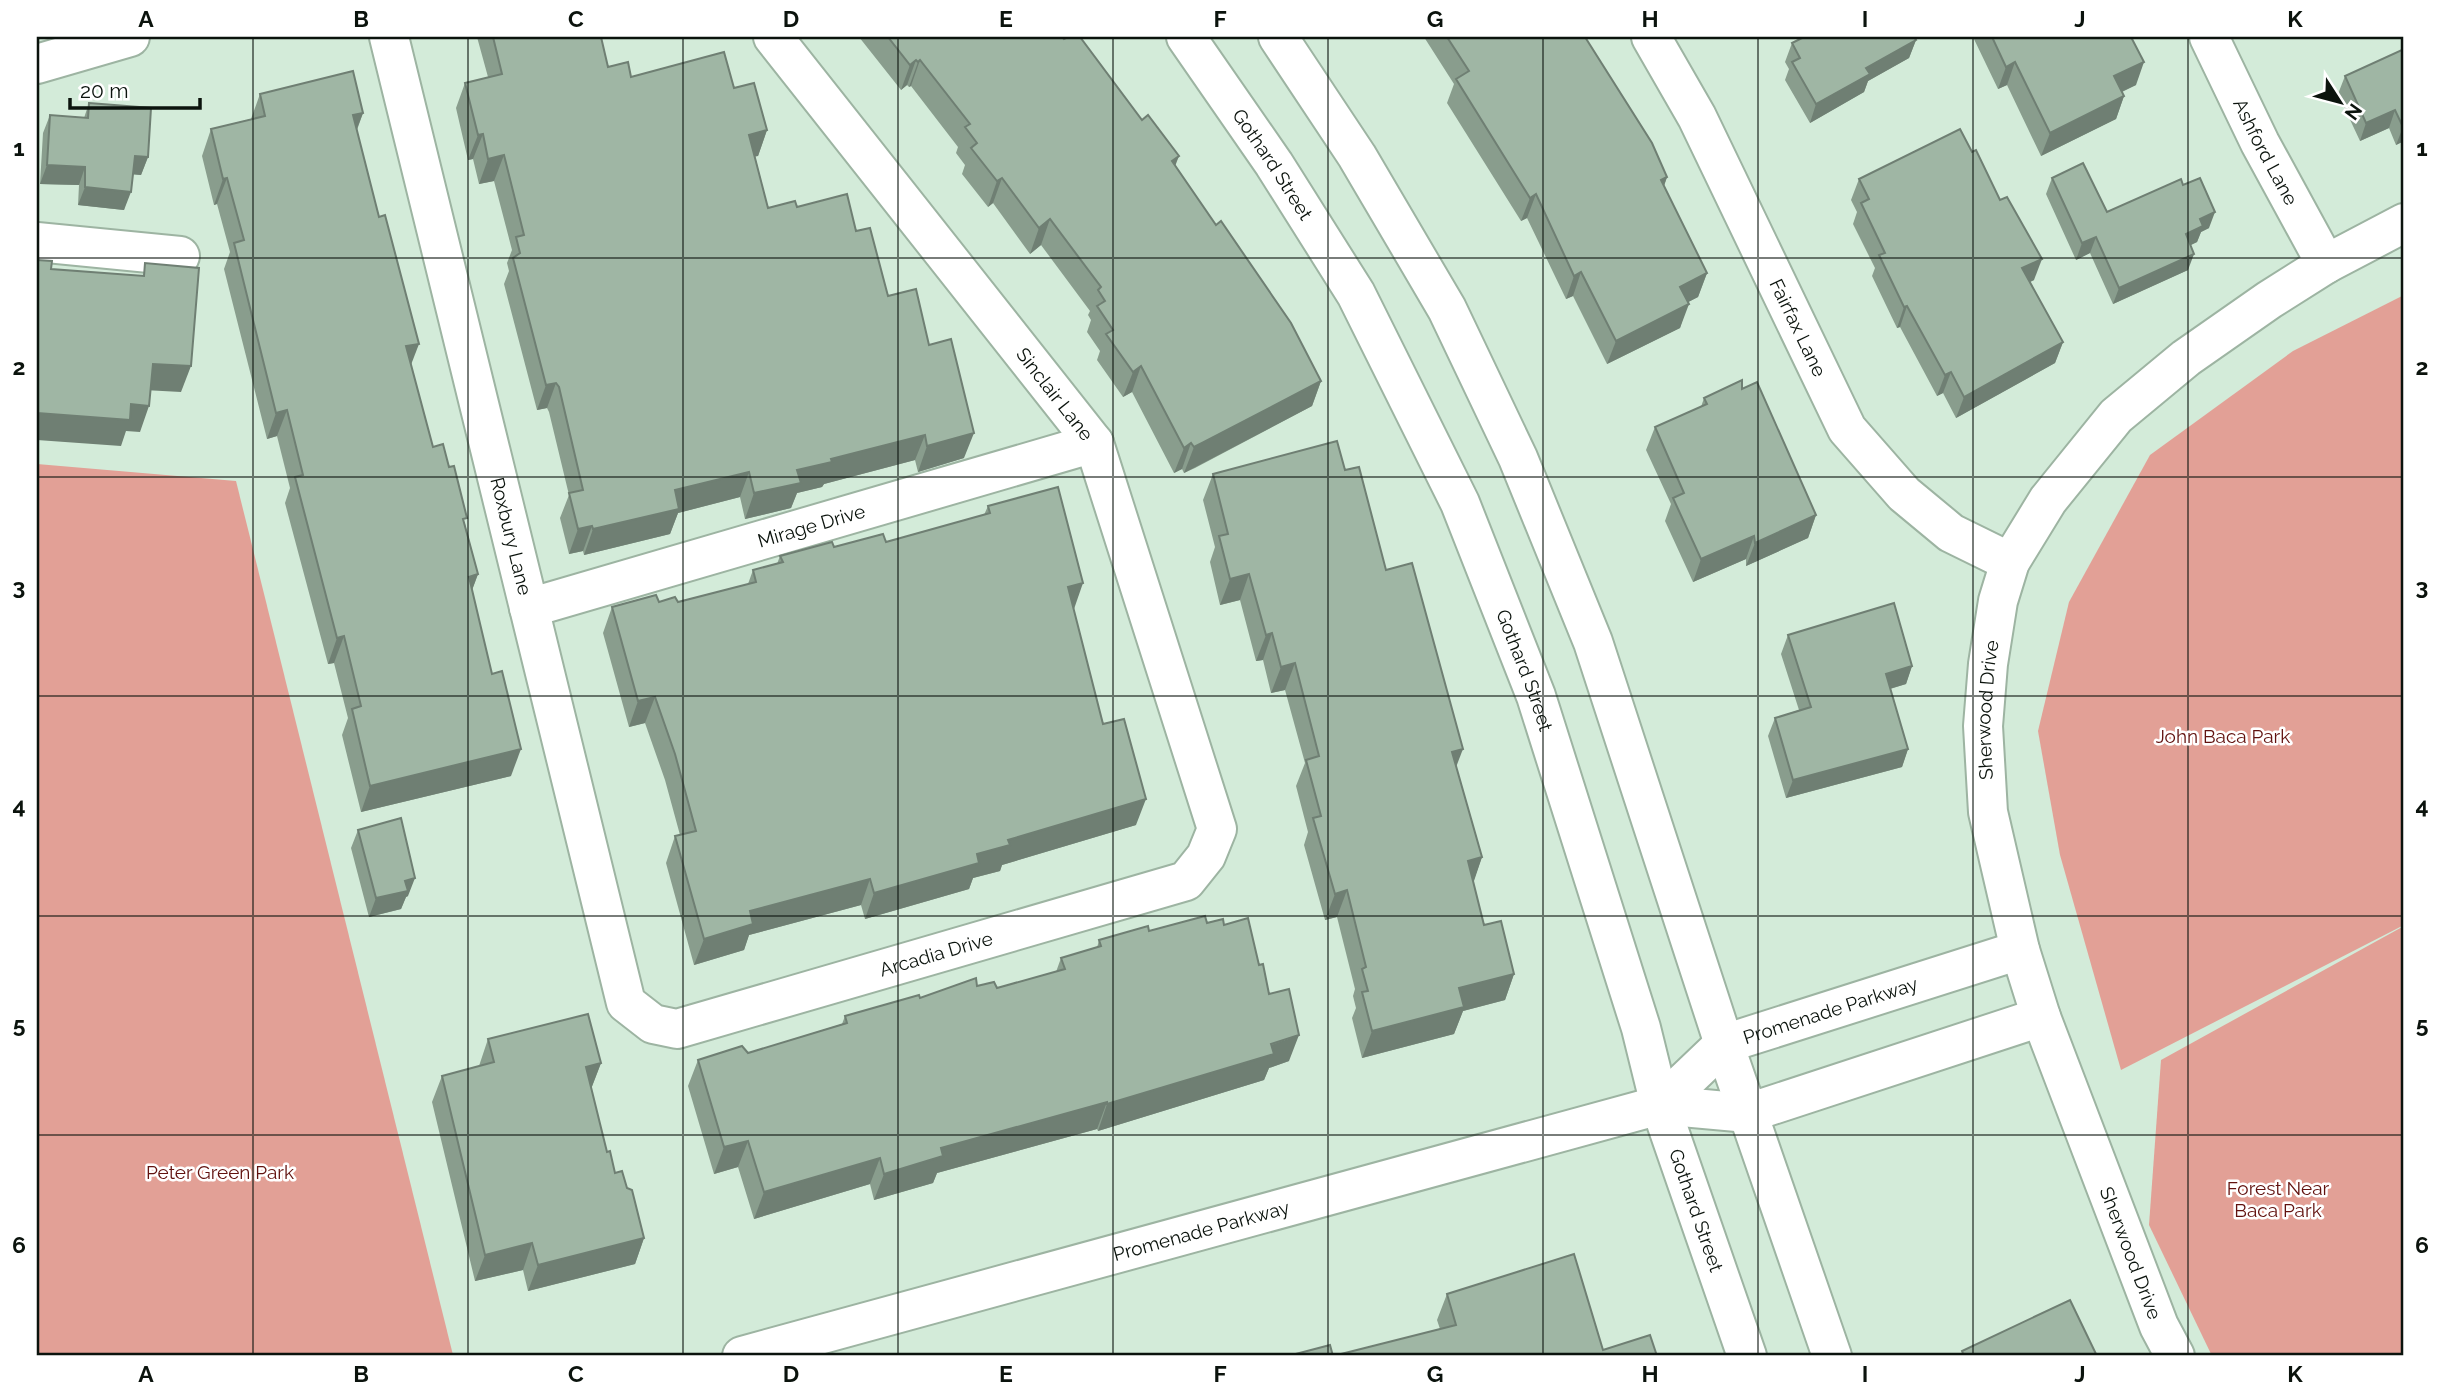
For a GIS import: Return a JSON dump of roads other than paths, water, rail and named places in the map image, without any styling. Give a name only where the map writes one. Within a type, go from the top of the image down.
[{"type":"street","points":[[37,64],[130,37]]},
{"type":"street","name":"Roxbury Lane","points":[[389,37],[626,1003],[653,1024]]},
{"type":"street","name":"Sinclair Lane","points":[[773,37],[1094,443],[1217,829],[1206,856]]},
{"type":"street","name":"Gothard Street","points":[[1186,37],[1274,164],[1356,293],[1460,503],[1536,696],[1641,1028],[1660,1105],[1746,1356]]},
{"type":"street","points":[[1278,37],[1357,156],[1447,309],[1518,458],[1593,642],[1682,908],[1724,1044],[1832,1356]]},
{"type":"street","name":"Fairfax Lane","points":[[1651,37],[1697,117],[1847,429],[1904,494],[1951,533],[2010,562]]},
{"type":"street","name":"Ashford Lane","points":[[2209,37],[2260,143],[2326,264]]},
{"type":"street","name":"Sherwood Drive","points":[[2175,1356],[2145,1289],[2041,1017],[2020,950],[1988,811],[1983,726],[1988,664],[1996,613],[2010,562],[2048,500],[2116,416],[2186,358],[2326,264],[2404,223]]},
{"type":"street","points":[[37,242],[180,256]]},
{"type":"street","name":"Mirage Drive","points":[[529,608],[1094,443]]},
{"type":"street","name":"Arcadia Drive","points":[[653,1024],[677,1029],[1186,881],[1206,856]]},
{"type":"street","name":"Promenade Parkway","points":[[1660,1105],[1724,1044],[2020,950]]},
{"type":"street","name":"Promenade Parkway","points":[[742,1356],[1660,1105],[1748,1113],[2041,1017]]},
{"type":"park label","name":"John Baca Park","points":[[2223,736]]},
{"type":"park label","name":"Peter Green Park","points":[[220,1172]]},
{"type":"park label","name":"Forest Near Baca Park","points":[[2278,1199]]}]
